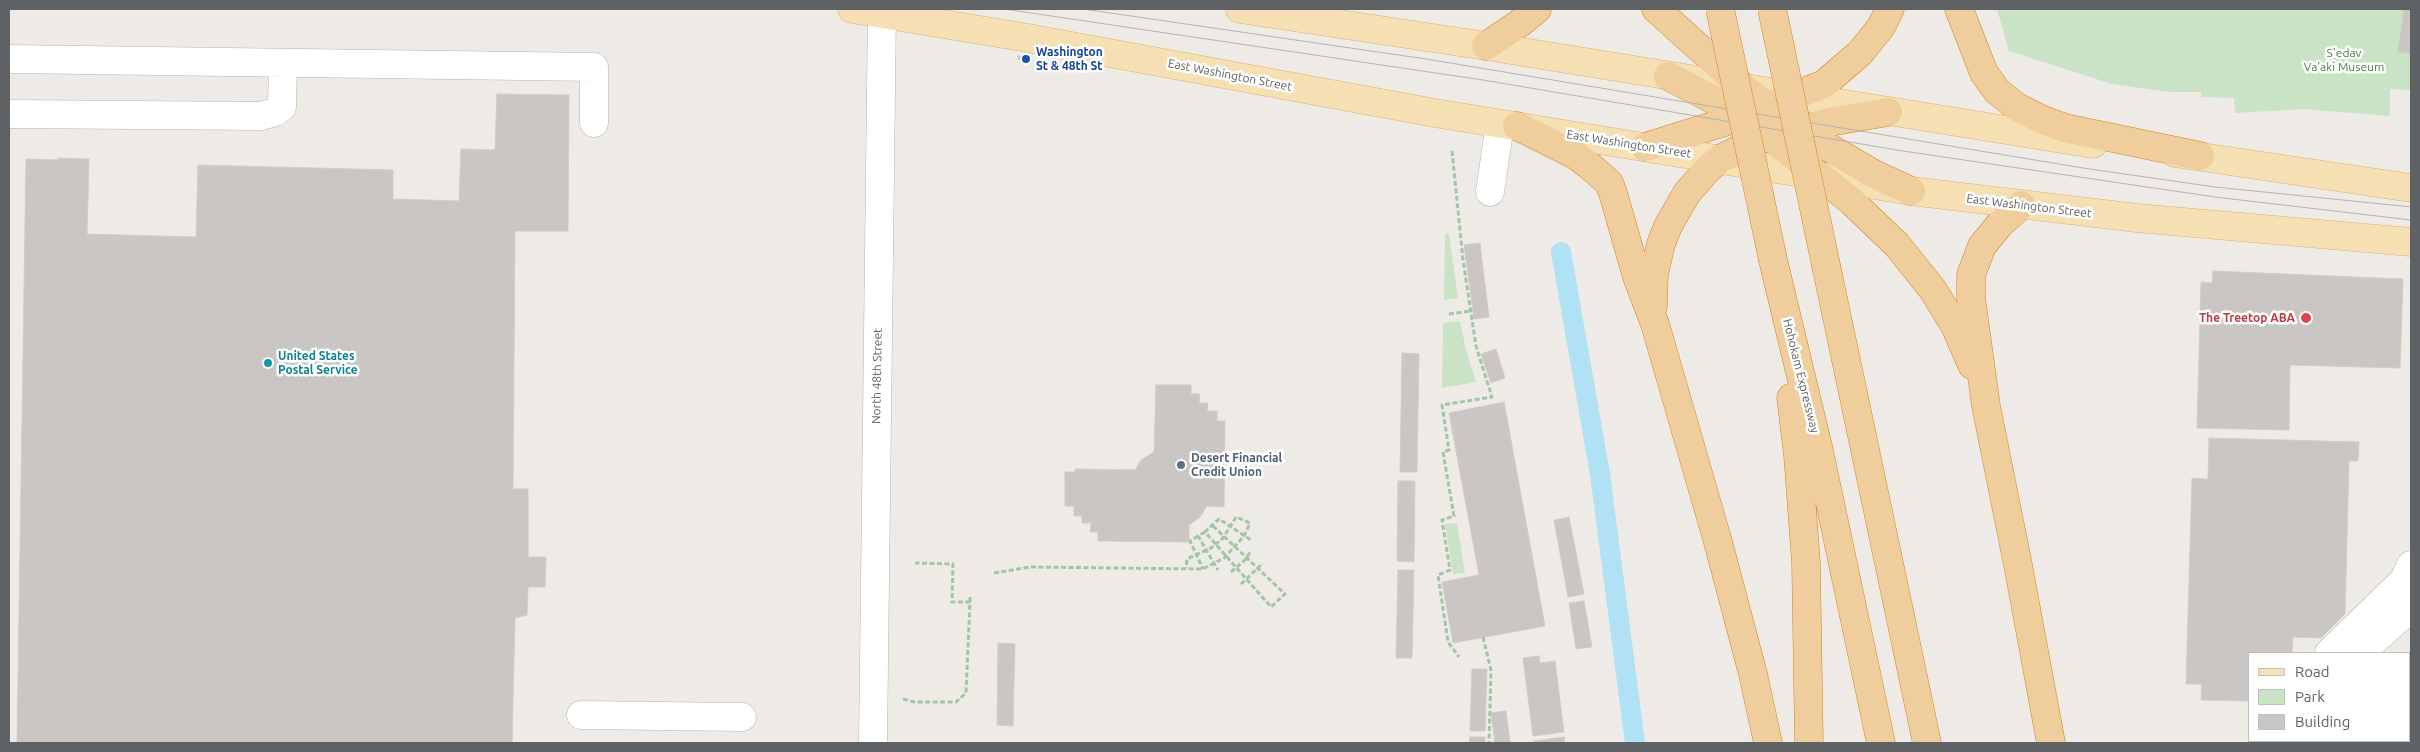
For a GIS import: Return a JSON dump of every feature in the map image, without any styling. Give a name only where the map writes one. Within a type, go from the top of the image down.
[{"type":"highway","points":[[1486,46],[1520,24],[1537,9]]},
{"type":"highway","points":[[1656,9],[1745,88],[1771,136],[1851,201],[1897,245],[1933,290],[1967,352],[1986,406]]},
{"type":"highway","name":"Hohokam Expressway","points":[[1720,9],[1773,260],[1819,452],[1882,743]]},
{"type":"highway","points":[[1772,9],[1927,743]]},
{"type":"highway","points":[[1645,147],[1757,112],[1824,84],[1849,65],[1872,40],[1890,9]]},
{"type":"highway","points":[[1959,9],[1984,73],[2001,95],[2017,107],[2042,120],[2065,128],[2200,156]]},
{"type":"highway","points":[[1668,76],[1799,130],[1874,174],[1911,191]]},
{"type":"highway","points":[[1655,324],[1653,288],[1661,244],[1687,193],[1707,170],[1720,159],[1758,140],[1888,112]]},
{"type":"highway","points":[[1508,125],[1575,156],[1601,174],[1609,183],[1637,277],[1655,324],[1733,597],[1754,674],[1768,743]]},
{"type":"highway","points":[[2021,205],[1987,239],[1971,276],[1971,298],[1986,406],[2013,538],[2050,743]]},
{"type":"highway","points":[[1773,260],[1798,454],[1803,511],[1809,617],[1809,743]]},
{"type":"main road","name":"East Washington Street","points":[[852,9],[882,11],[1353,99],[1911,191],[2138,218],[2411,242]]},
{"type":"main road","points":[[1240,9],[1486,46],[2086,144],[2200,156],[2411,188]]},
{"type":"street","name":"North 48th Street","points":[[873,743],[882,11]]},
{"type":"street","points":[[9,59],[594,67],[594,123]]},
{"type":"street","points":[[9,114],[261,116],[276,112],[282,107],[283,63]]},
{"type":"street","points":[[1490,192],[1508,125]]},
{"type":"street","points":[[2330,652],[2404,580],[2411,565]]},
{"type":"street","points":[[2361,652],[2411,608]]},
{"type":"street","points":[[581,715],[742,717]]},
{"type":"path","points":[[1452,151],[1470,312],[1476,346],[1492,397],[1442,406],[1449,450],[1443,452],[1454,516],[1442,520],[1450,570],[1438,575],[1448,642],[1459,657]]},
{"type":"path","points":[[1450,314],[1470,312]]},
{"type":"path","points":[[994,574],[1030,566],[1203,569],[1226,556],[1244,536],[1250,523],[1236,516],[1224,536],[1206,550],[1187,560],[1186,568]]},
{"type":"path","points":[[1203,569],[1190,541],[1213,526],[1219,519],[1251,540]]},
{"type":"path","points":[[1205,532],[1271,607],[1285,594],[1213,526]]},
{"type":"path","points":[[1198,536],[1218,570]]},
{"type":"path","points":[[1231,572],[1251,551]]},
{"type":"path","points":[[915,563],[953,564],[952,602],[970,602]]},
{"type":"path","points":[[1241,584],[1263,563]]},
{"type":"path","points":[[903,698],[914,702],[956,702],[966,693],[970,595]]},
{"type":"path","points":[[1483,637],[1490,670],[1489,743]]},
{"type":"green space","name":"S'edav Va'aki Museum","points":[[1997,9],[2411,9],[2411,90],[2390,89],[2390,116],[2304,109],[2235,113],[2234,98],[2201,97],[2201,92],[2170,92],[2112,84],[2009,51]]},
{"type":"green space","points":[[1445,234],[1449,234],[1458,298],[1444,300]]},
{"type":"green space","points":[[1460,321],[1466,350],[1476,382],[1442,388],[1443,323]]},
{"type":"green space","points":[[1457,523],[1465,573],[1453,574],[1445,524]]},
{"type":"building","points":[[2404,9],[2411,9],[2411,54],[2398,52]]},
{"type":"building","points":[[1018,56],[1029,57],[1029,61],[1018,59]]},
{"type":"building","name":"United States Postal Service","points":[[497,94],[569,95],[568,231],[515,231],[513,489],[528,489],[528,557],[546,557],[545,587],[528,587],[527,615],[515,618],[512,743],[17,743],[26,159],[89,159],[87,234],[196,237],[198,165],[393,170],[393,199],[459,201],[461,149],[495,150]]},
{"type":"building","points":[[1480,243],[1489,317],[1474,319],[1464,245]]},
{"type":"building","points":[[2213,271],[2403,279],[2400,368],[2290,365],[2289,430],[2197,428],[2201,282],[2212,283]]},
{"type":"building","points":[[1496,349],[1505,378],[1491,383],[1481,354]]},
{"type":"building","points":[[1402,353],[1419,354],[1417,472],[1400,472]]},
{"type":"building","name":"Desert Financial Credit Union","points":[[1156,385],[1191,385],[1191,394],[1200,394],[1199,403],[1208,403],[1207,411],[1217,411],[1217,421],[1225,421],[1224,507],[1207,506],[1200,517],[1189,525],[1189,542],[1098,541],[1098,532],[1090,532],[1091,523],[1082,523],[1082,516],[1074,516],[1074,506],[1065,506],[1065,472],[1075,472],[1075,469],[1135,470],[1141,460],[1154,452]]},
{"type":"building","points":[[1504,402],[1545,626],[1453,643],[1442,582],[1479,575],[1449,413]]},
{"type":"building","points":[[2209,438],[2359,442],[2358,461],[2349,461],[2345,614],[2321,638],[2293,637],[2292,652],[2248,652],[2248,701],[2201,700],[2202,684],[2186,684],[2192,478],[2208,479]]},
{"type":"building","points":[[1398,481],[1415,481],[1414,562],[1397,561]]},
{"type":"building","points":[[1569,517],[1584,594],[1568,597],[1554,520]]},
{"type":"building","points":[[1398,570],[1414,570],[1412,658],[1396,658]]},
{"type":"building","points":[[1584,601],[1592,647],[1576,649],[1569,603]]},
{"type":"building","points":[[998,643],[1015,644],[1013,726],[997,725]]},
{"type":"building","points":[[2410,655],[2411,655],[2410,686]]},
{"type":"building","points":[[1539,656],[1540,663],[1555,661],[1564,732],[1533,736],[1523,658]]},
{"type":"building","points":[[1472,669],[1487,669],[1485,731],[1470,731]]},
{"type":"building","points":[[1506,711],[1510,742],[1495,743],[1491,713]]},
{"type":"building","points":[[1470,737],[1485,737],[1485,743],[1469,743]]},
{"type":"building","points":[[1564,737],[1565,743],[1534,743],[1534,741]]},
{"type":"waterway","points":[[1561,252],[1600,474],[1635,743]]},
{"type":"tram line","points":[[1004,9],[1483,80],[1903,151],[2215,197],[2411,220]]},
{"type":"tram line","points":[[1083,9],[1426,59],[2083,168],[2215,187],[2411,207]]},
{"type":"place","name":"Washington St & 48th St","points":[[1026,59]]},
{"type":"place","name":"The Treetop ABA","points":[[2306,318]]},
{"type":"place","name":"United States Postal Service","points":[[268,363]]},
{"type":"place","name":"Desert Financial Credit Union","points":[[1181,465]]}]
